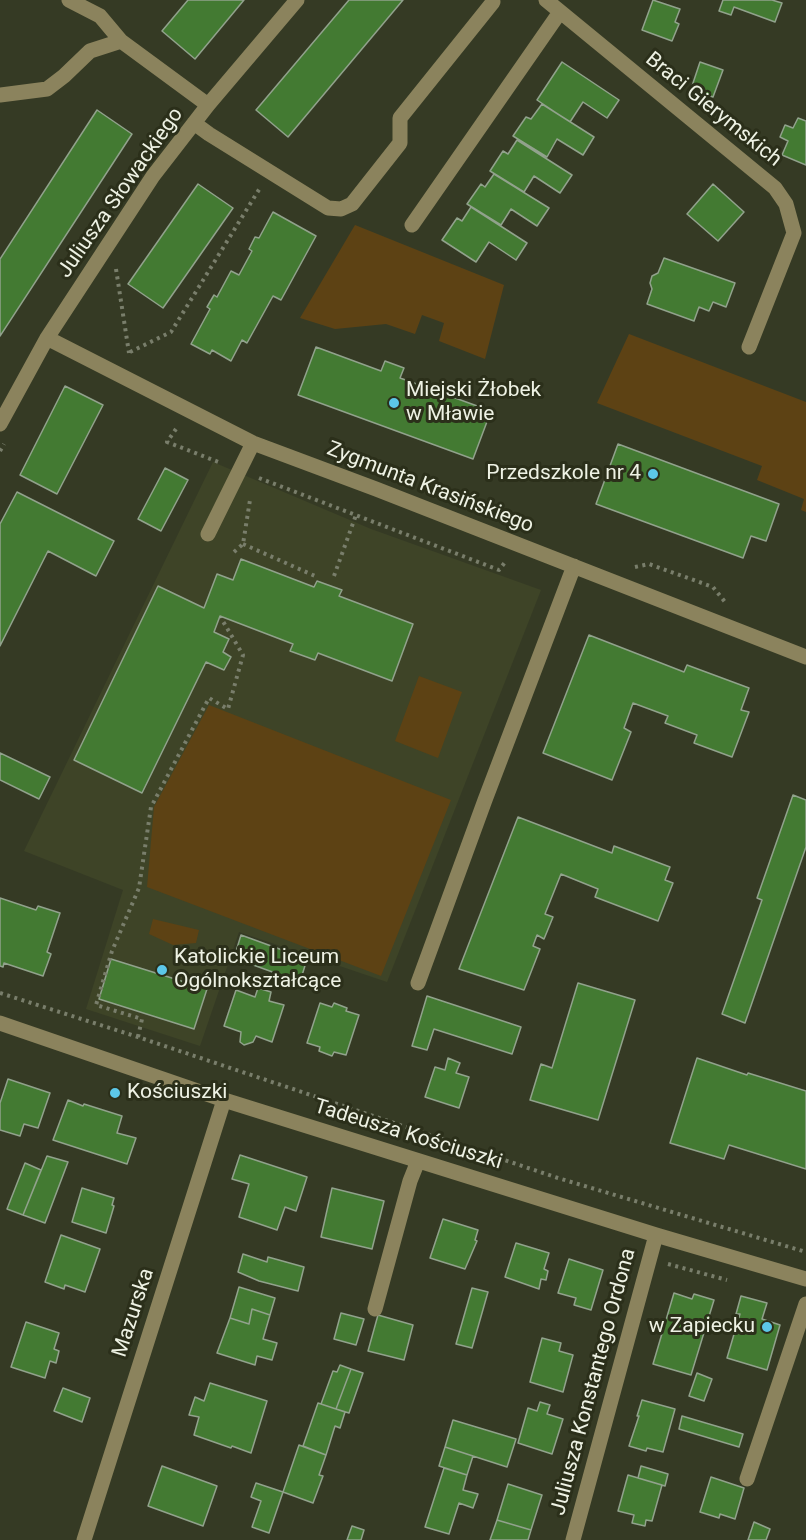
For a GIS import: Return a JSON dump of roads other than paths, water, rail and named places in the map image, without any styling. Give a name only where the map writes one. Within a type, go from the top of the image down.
[{"type":"street","points":[[69,0],[100,16],[121,41],[208,105]]},
{"type":"street","name":"Juliusza Słowackiego","points":[[0,424],[48,338],[153,176],[208,105],[297,0]]},
{"type":"street","name":"Braci Gierymskich","points":[[546,0],[775,188],[786,204],[794,232],[749,347]]},
{"type":"street","points":[[194,123],[328,208],[341,209],[352,204],[400,143],[400,118],[493,2]]},
{"type":"street","points":[[412,225],[560,12]]},
{"type":"street","points":[[0,95],[47,89],[90,51],[121,41]]},
{"type":"street","name":"Zygmunta Krasińskiego","points":[[48,338],[253,443],[806,657]]},
{"type":"street","points":[[208,534],[247,475],[253,443]]},
{"type":"street","points":[[417,983],[574,566]]},
{"type":"street","name":"Tadeusza Kościuszki","points":[[0,1023],[224,1100],[806,1280]]},
{"type":"street","name":"Mazurska","points":[[84,1540],[224,1100]]},
{"type":"street","points":[[375,1309],[417,1161]]},
{"type":"street","name":"Juliusza Konstantego Ordona","points":[[573,1540],[656,1235]]},
{"type":"street","points":[[747,1479],[806,1304]]},
{"type":"place","name":"Miejski Żłobek w Mławie","points":[[394,403]]},
{"type":"place","name":"Przedszkole nr 4","points":[[653,474]]},
{"type":"place","name":"Katolickie Liceum Ogólnokształcące","points":[[162,970]]},
{"type":"place","name":"Kościuszki","points":[[115,1093]]},
{"type":"place","name":"w Zapiecku","points":[[767,1327]]}]
